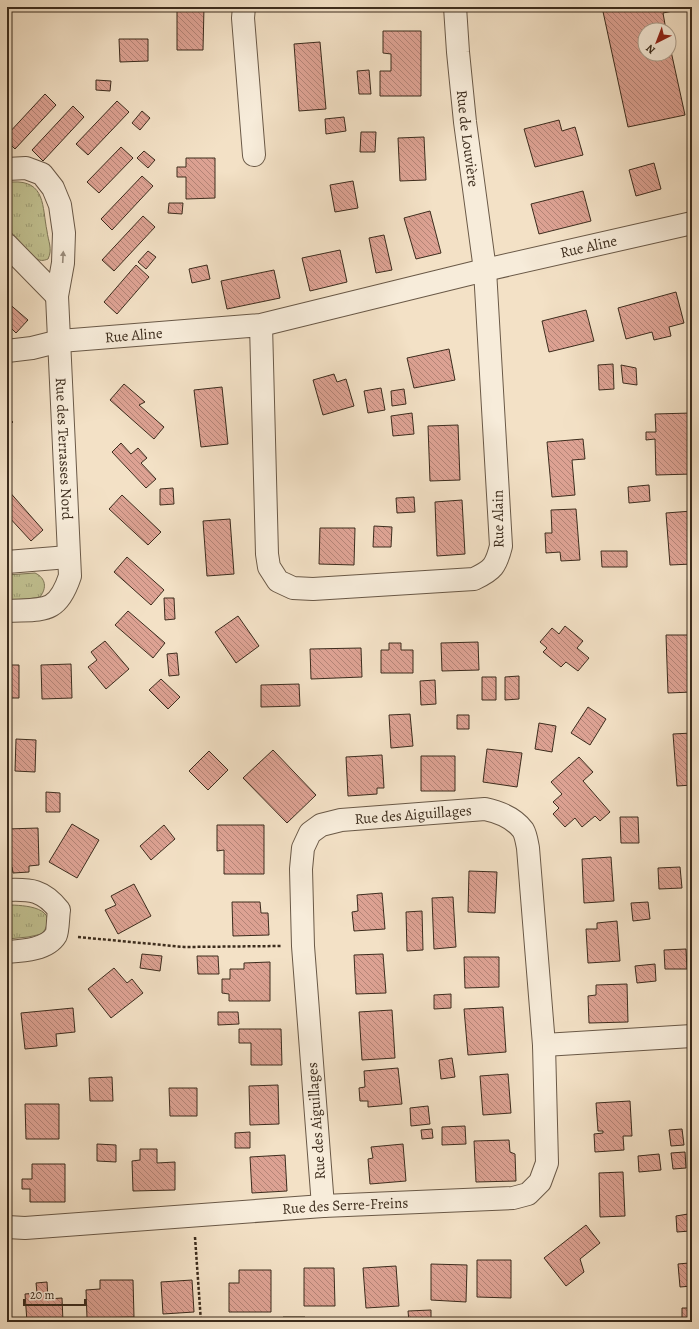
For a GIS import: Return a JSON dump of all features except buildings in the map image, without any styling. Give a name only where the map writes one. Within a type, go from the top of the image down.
[{"type":"street","points":[[244,7],[243,18],[254,155]]},
{"type":"street","name":"Rue de Louvière","points":[[455,7],[465,122],[486,270]]},
{"type":"street","name":"Rue des Terrasses Nord","points":[[7,169],[26,168],[42,174],[54,188],[60,205],[64,233],[63,263],[57,296],[70,576],[65,590],[56,603],[42,610],[7,611]]},
{"type":"street","name":"Rue Aline","points":[[486,270],[692,223]]},
{"type":"street","points":[[7,245],[57,296]]},
{"type":"street","points":[[261,325],[486,270]]},
{"type":"street","name":"Rue Alain","points":[[261,325],[266,554],[268,567],[278,581],[293,588],[313,589],[474,579],[487,573],[497,562],[501,546],[486,270]]},
{"type":"street","name":"Rue Aline","points":[[7,351],[32,348],[60,341],[261,325]]},
{"type":"street","points":[[7,562],[68,557]]},
{"type":"street","name":"Rue des Aiguillages","points":[[323,1206],[303,946],[301,869],[303,848],[310,833],[321,825],[341,820],[485,809],[498,812],[513,821],[523,831],[528,848],[544,1045]]},
{"type":"street","points":[[7,890],[25,890],[36,892],[51,900],[59,910],[56,935],[45,946],[26,951],[7,952]]},
{"type":"street","points":[[544,1045],[692,1036]]},
{"type":"street","name":"Rue des Serre-Freins","points":[[7,1227],[25,1228],[323,1206],[487,1200],[513,1198],[528,1194],[540,1182],[547,1163],[544,1045]]},
{"type":"path","points":[[56,935],[184,947],[303,946]]},
{"type":"path","points":[[194,1216],[200,1322]]},
{"type":"green space","points":[[12,182],[31,185],[37,190],[43,204],[50,245],[48,259],[38,260],[35,258],[7,228],[7,185]]},
{"type":"green space","points":[[35,573],[39,575],[44,584],[44,590],[40,597],[7,600],[7,575]]},
{"type":"green space","points":[[7,905],[31,907],[44,913],[47,918],[47,925],[42,934],[7,939]]}]
